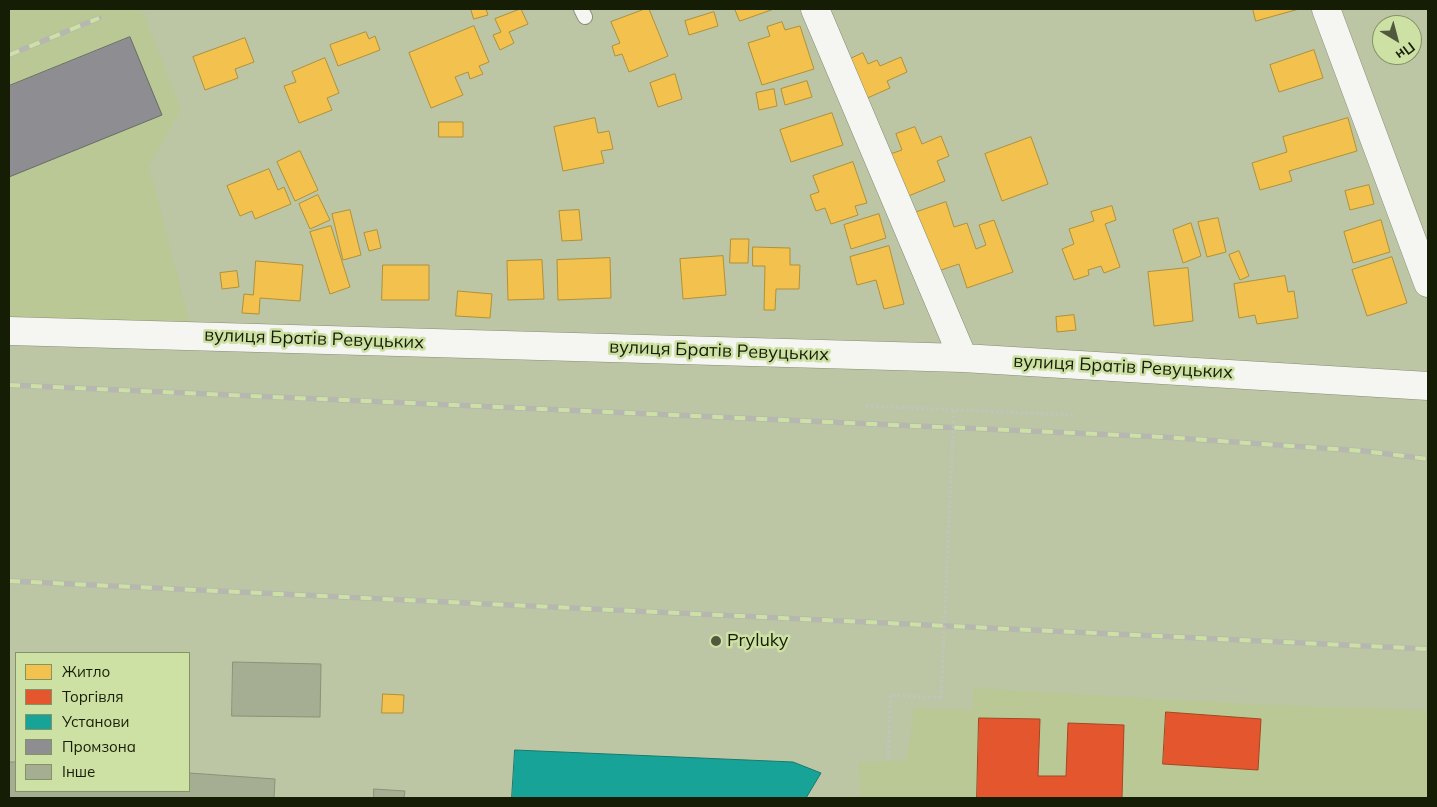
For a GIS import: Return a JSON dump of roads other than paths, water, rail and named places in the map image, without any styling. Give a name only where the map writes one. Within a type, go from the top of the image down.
[{"type":"street","points":[[815,9],[963,358]]},
{"type":"street","points":[[1326,9],[1428,283]]},
{"type":"street","name":"вулиця Братів Ревуцьких","points":[[9,331],[963,358],[1428,386]]},
{"type":"railway","points":[[9,55],[99,18]]},
{"type":"railway","points":[[9,385],[1162,437],[1364,451],[1428,459]]},
{"type":"railway","points":[[9,581],[1428,649]]},
{"type":"place","name":"Pryluky","points":[[716,641]]}]
